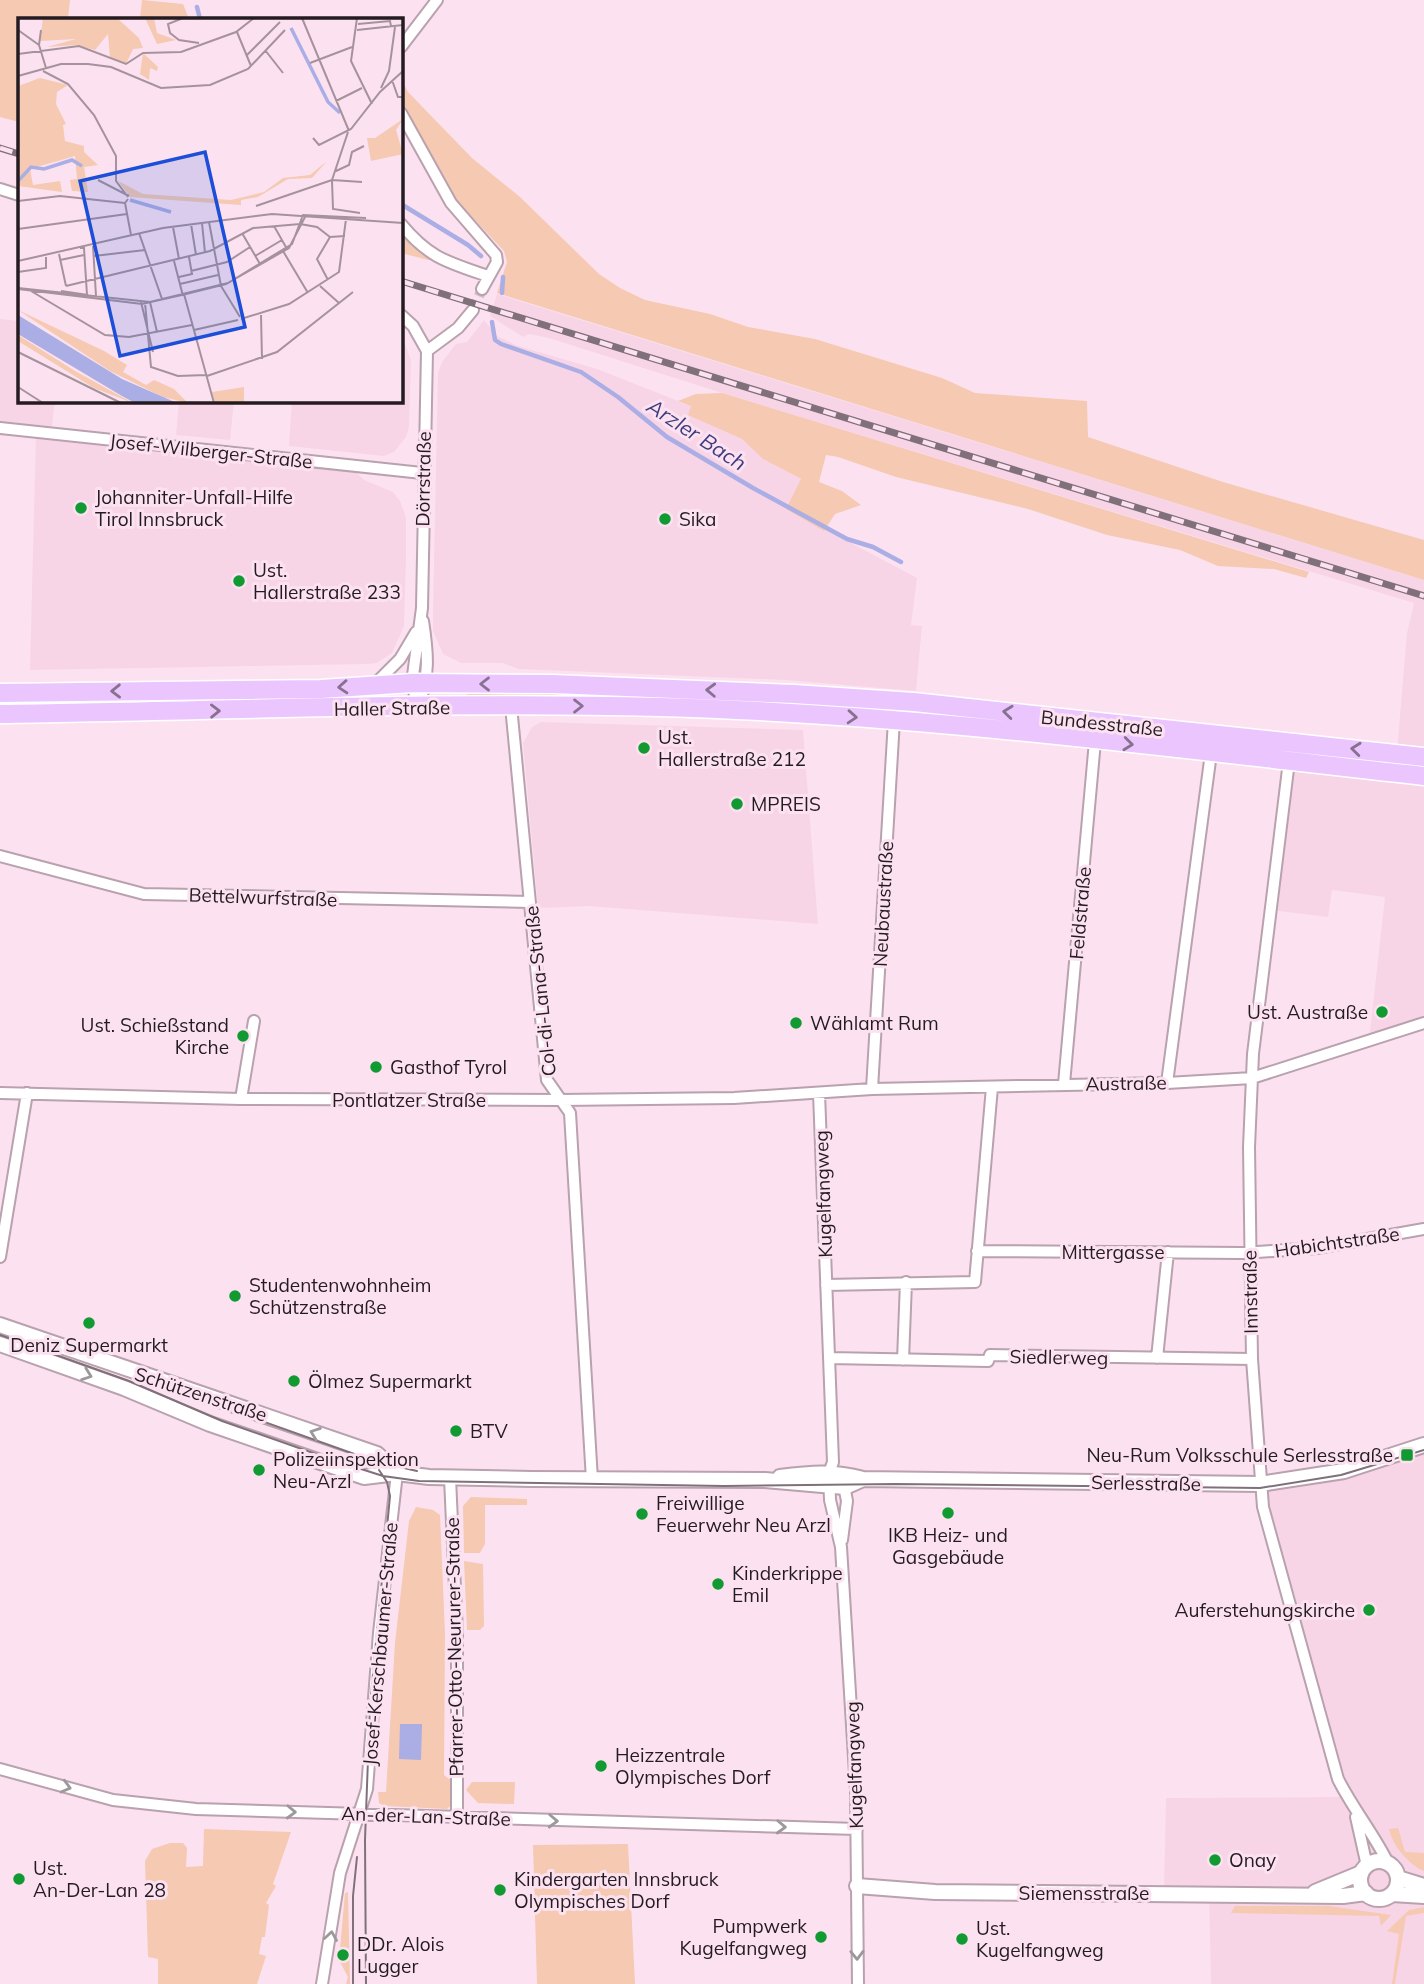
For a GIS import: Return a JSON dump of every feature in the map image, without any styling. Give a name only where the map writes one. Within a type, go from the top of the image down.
[{"type":"main road","name":"Haller Straße","points":[[0,692],[420,683],[780,693]]},
{"type":"main road","name":"Bundesstraße","points":[[780,693],[915,702],[1424,757]]},
{"type":"main road","name":"Haller Straße","points":[[0,714],[511,706],[660,707],[784,713]]},
{"type":"main road","name":"Bundesstraße","points":[[784,713],[894,720],[1424,776]]},
{"type":"street","points":[[402,46],[438,0]]},
{"type":"street","points":[[402,115],[451,203],[496,255],[497,262],[482,289]]},
{"type":"street","points":[[0,189],[18,195]]},
{"type":"street","points":[[402,226],[438,259],[488,276]]},
{"type":"street","points":[[402,316],[413,326],[427,351],[458,328],[473,310]]},
{"type":"street","name":"Dörrstraße","points":[[420,683],[429,662],[422,608],[422,473],[427,351]]},
{"type":"street","name":"Josef-Wilberger-Straße","points":[[0,428],[422,473]]},
{"type":"street","name":"Dörrstraße","points":[[418,707],[419,626],[422,608]]},
{"type":"street","name":"Dörrstraße","points":[[373,685],[400,659],[419,626]]},
{"type":"street","name":"Col-di-Lana-Straße","points":[[511,706],[547,1080],[570,1113],[592,1480]]},
{"type":"street","name":"Neubaustraße","points":[[872,1089],[894,720]]},
{"type":"street","name":"Feldstraße","points":[[1065,1084],[1095,741]]},
{"type":"street","points":[[1167,1083],[1211,753]]},
{"type":"street","name":"Innstraße","points":[[1289,761],[1252,1078],[1249,1252],[1260,1484],[1263,1507],[1338,1779],[1354,1811],[1376,1839],[1388,1863]]},
{"type":"street","name":"Bettelwurfstraße","points":[[0,856],[144,894],[530,902]]},
{"type":"street","points":[[241,1099],[254,1021]]},
{"type":"street","name":"Austraße","points":[[819,1093],[872,1089],[1167,1083],[1252,1078],[1424,1023]]},
{"type":"street","points":[[826,1285],[975,1282],[992,1087]]},
{"type":"street","name":"Pontlatzer Straße","points":[[0,1093],[241,1099],[560,1100],[819,1093]]},
{"type":"street","points":[[0,1257],[27,1093]]},
{"type":"street","name":"Kugelfangweg","points":[[819,1093],[835,1476],[857,1829],[858,1984]]},
{"type":"street","name":"Habichtstraße","points":[[1249,1252],[1317,1248],[1424,1229]]},
{"type":"street","name":"Mittergasse","points":[[977,1251],[1249,1252]]},
{"type":"street","points":[[1157,1359],[1168,1252]]},
{"type":"street","points":[[903,1360],[906,1282]]},
{"type":"street","name":"Schützenstraße","points":[[0,1325],[377,1454],[397,1473]]},
{"type":"street","name":"Schützenstraße","points":[[0,1344],[124,1388],[210,1424],[364,1477],[397,1473],[450,1478],[592,1480],[765,1480],[835,1476]]},
{"type":"street","name":"Siedlerweg","points":[[829,1358],[988,1361],[990,1355],[1252,1359]]},
{"type":"street","name":"Serlesstraße","points":[[835,1476],[863,1479],[1260,1484],[1344,1471],[1424,1445]]},
{"type":"street","name":"Josef-Kerschbaumer-Straße","points":[[323,1984],[340,1873],[367,1789],[379,1633],[397,1473]]},
{"type":"street","name":"Kugelfangweg","points":[[835,1476],[847,1501],[841,1547]]},
{"type":"street","name":"Pfarrer-Otto-Neururer-Straße","points":[[450,1478],[457,1633],[457,1816]]},
{"type":"street","name":"An-der-Lan-Straße","points":[[0,1769],[113,1800],[144,1805],[857,1829]]},
{"type":"street","name":"Innstraße","points":[[1354,1811],[1364,1870]]},
{"type":"street","points":[[1424,1886],[1398,1878],[1388,1863],[1376,1861],[1364,1870],[1361,1886],[1366,1893],[1380,1899],[1392,1894],[1424,1896]]},
{"type":"street","name":"Siemensstraße","points":[[1311,1894],[1364,1870]]},
{"type":"street","points":[[1392,1894],[1398,1878]]},
{"type":"street","name":"Siemensstraße","points":[[857,1886],[935,1892],[1343,1896],[1366,1893]]},
{"type":"shaded area","points":[[0,0],[70,0],[68,18],[18,18],[18,122],[0,117]]},
{"type":"shaded area","points":[[142,0],[183,4],[189,18],[140,18]]},
{"type":"shaded area","points":[[402,80],[408,92],[472,158],[520,197],[599,274],[620,288],[645,300],[710,314],[748,327],[815,339],[942,378],[975,393],[1087,401],[1088,437],[1223,482],[1424,540],[1424,580],[497,293],[507,262],[504,251],[455,199],[402,104]]},
{"type":"shaded area","points":[[402,226],[438,259],[428,260],[402,253]]},
{"type":"shaded area","points":[[497,294],[1424,580],[1424,1023],[1369,1041],[1385,897],[1332,890],[1328,917],[1271,910],[1291,751],[1396,763],[1407,633],[1414,603],[549,338],[529,334],[523,337],[490,316]]},
{"type":"shaded area","points":[[0,319],[18,321],[18,402],[55,402],[51,433],[348,464],[364,480],[393,492],[400,501],[406,518],[404,626],[392,653],[377,663],[368,664],[30,670],[36,432],[0,428]]},
{"type":"shaded area","points":[[484,320],[497,336],[518,346],[597,369],[691,406],[689,415],[742,439],[763,459],[802,480],[787,509],[917,578],[911,625],[922,626],[916,691],[785,680],[519,669],[502,663],[461,663],[443,654],[433,631],[438,373],[442,362],[456,344],[467,342]]},
{"type":"shaded area","points":[[402,336],[411,360],[409,427],[406,437],[394,452],[384,456],[289,446],[292,402],[402,402]]},
{"type":"shaded area","points":[[722,393],[1309,572],[1306,578],[1274,569],[1218,566],[1180,550],[1107,535],[1028,509],[896,477],[826,455],[819,482],[842,491],[861,505],[835,514],[824,531],[786,509],[801,479],[763,459],[742,439],[688,415],[691,406],[678,401],[696,394]]},
{"type":"shaded area","points":[[179,402],[234,402],[230,440],[176,435]]},
{"type":"shaded area","points":[[565,693],[838,706],[1111,730],[1111,734],[467,699],[467,694]]},
{"type":"shaded area","points":[[267,696],[267,701],[0,706],[0,700]]},
{"type":"shaded area","points":[[541,722],[803,730],[818,924],[589,906],[538,908],[523,743],[532,727]]},
{"type":"shaded area","points":[[1424,1437],[1424,1984],[1211,1984],[1209,1890],[1164,1889],[1166,1798],[1340,1797],[1338,1779],[1260,1484],[1354,1460]]},
{"type":"shaded area","points":[[471,1497],[527,1499],[527,1505],[485,1505],[485,1544],[480,1553],[464,1553],[463,1506]]},
{"type":"shaded area","points":[[416,1507],[433,1510],[440,1515],[445,1634],[444,1775],[449,1779],[453,1776],[452,1804],[447,1809],[384,1806],[379,1803],[378,1792],[386,1792],[395,1643],[409,1521]]},
{"type":"shaded area","points":[[464,1561],[483,1564],[484,1626],[480,1630],[467,1630]]},
{"type":"shaded area","points":[[472,1782],[515,1782],[514,1804],[478,1803],[466,1790]]},
{"type":"shaded area","points":[[1398,1828],[1405,1852],[1424,1853],[1424,1871],[1397,1848],[1389,1829]]},
{"type":"shaded area","points":[[204,1829],[291,1832],[273,1884],[276,1886],[266,1903],[269,1905],[265,1937],[262,1937],[259,1954],[266,1956],[257,1984],[158,1984],[158,1959],[148,1957],[145,1861],[152,1849],[170,1843],[183,1843],[187,1848],[186,1867],[203,1866]]},
{"type":"shaded area","points":[[628,1844],[635,1984],[537,1984],[533,1845]]},
{"type":"shaded area","points":[[348,1892],[350,1984],[346,1984],[348,1977],[339,1960],[345,1893]]},
{"type":"shaded area","points":[[1235,1906],[1329,1906],[1391,1915],[1381,1926],[1379,1916],[1231,1913]]},
{"type":"shaded area","points":[[1424,1907],[1424,1913],[1406,1916],[1395,1984],[1392,1984],[1399,1934],[1387,1931],[1409,1910]]},
{"type":"water","points":[[400,1724],[422,1724],[421,1760],[399,1759]]},
{"type":"waterway","name":"Arzler Bach","points":[[197,7],[200,18]]},
{"type":"waterway","name":"Arzler Bach","points":[[402,205],[468,245],[481,256]]},
{"type":"waterway","name":"Arzler Bach","points":[[502,293],[503,277]]},
{"type":"waterway","name":"Arzler Bach","points":[[492,322],[495,340],[501,344],[581,372],[618,397],[667,437],[847,539],[873,547],[901,562]]},
{"type":"tunnel","points":[[473,310],[482,289]]},
{"type":"tram line","points":[[0,1335],[129,1381],[222,1421],[333,1460],[383,1476],[419,1481],[724,1486],[896,1484],[1260,1488],[1341,1475],[1424,1450]]},
{"type":"tram line","points":[[172,1389],[374,1461],[417,1471]]},
{"type":"tram line","points":[[366,1984],[365,1840],[370,1705],[390,1496],[387,1482],[379,1470]]},
{"type":"tram line","points":[[353,1984],[353,1896],[357,1857]]},
{"type":"railway","points":[[0,148],[18,154]]},
{"type":"railway","points":[[402,281],[1424,596]]},
{"type":"place","name":"Johanniter-Unfall-Hilfe Tirol Innsbruck","points":[[81,508]]},
{"type":"place","name":"Sika","points":[[665,519]]},
{"type":"place","name":"Ust. Hallerstraße 233","points":[[239,581]]},
{"type":"place","name":"Ust. Hallerstraße 212","points":[[644,748]]},
{"type":"place","name":"MPREIS","points":[[737,804]]},
{"type":"place","name":"Ust. Austraße","points":[[1382,1012]]},
{"type":"place","name":"Wählamt Rum","points":[[796,1023]]},
{"type":"place","name":"Ust. Schießstand Kirche","points":[[243,1036]]},
{"type":"place","name":"Gasthof Tyrol","points":[[376,1067]]},
{"type":"place","name":"Studentenwohnheim Schützenstraße","points":[[235,1296]]},
{"type":"place","name":"Deniz Supermarkt","points":[[89,1323]]},
{"type":"place","name":"Ölmez Supermarkt","points":[[294,1381]]},
{"type":"place","name":"BTV","points":[[456,1431]]},
{"type":"place","name":"Neu-Rum Volksschule Serlesstraße","points":[[1407,1455]]},
{"type":"place","name":"Polizeiinspektion Neu-Arzl","points":[[259,1470]]},
{"type":"place","name":"IKB Heiz- und Gasgebäude","points":[[948,1513]]},
{"type":"place","name":"Freiwillige Feuerwehr Neu Arzl","points":[[642,1514]]},
{"type":"place","name":"Kinderkrippe Emil","points":[[718,1584]]},
{"type":"place","name":"Auferstehungskirche","points":[[1369,1610]]},
{"type":"place","name":"Heizzentrale Olympisches Dorf","points":[[601,1766]]},
{"type":"place","name":"Onay","points":[[1215,1860]]},
{"type":"place","name":"Ust. An-Der-Lan 28","points":[[19,1879]]},
{"type":"place","name":"Kindergarten Innsbruck Olympisches Dorf","points":[[500,1890]]},
{"type":"place","name":"Pumpwerk Kugelfangweg","points":[[821,1937]]},
{"type":"place","name":"Ust. Kugelfangweg","points":[[962,1939]]},
{"type":"place","name":"DDr. Alois Lugger","points":[[343,1955]]}]
